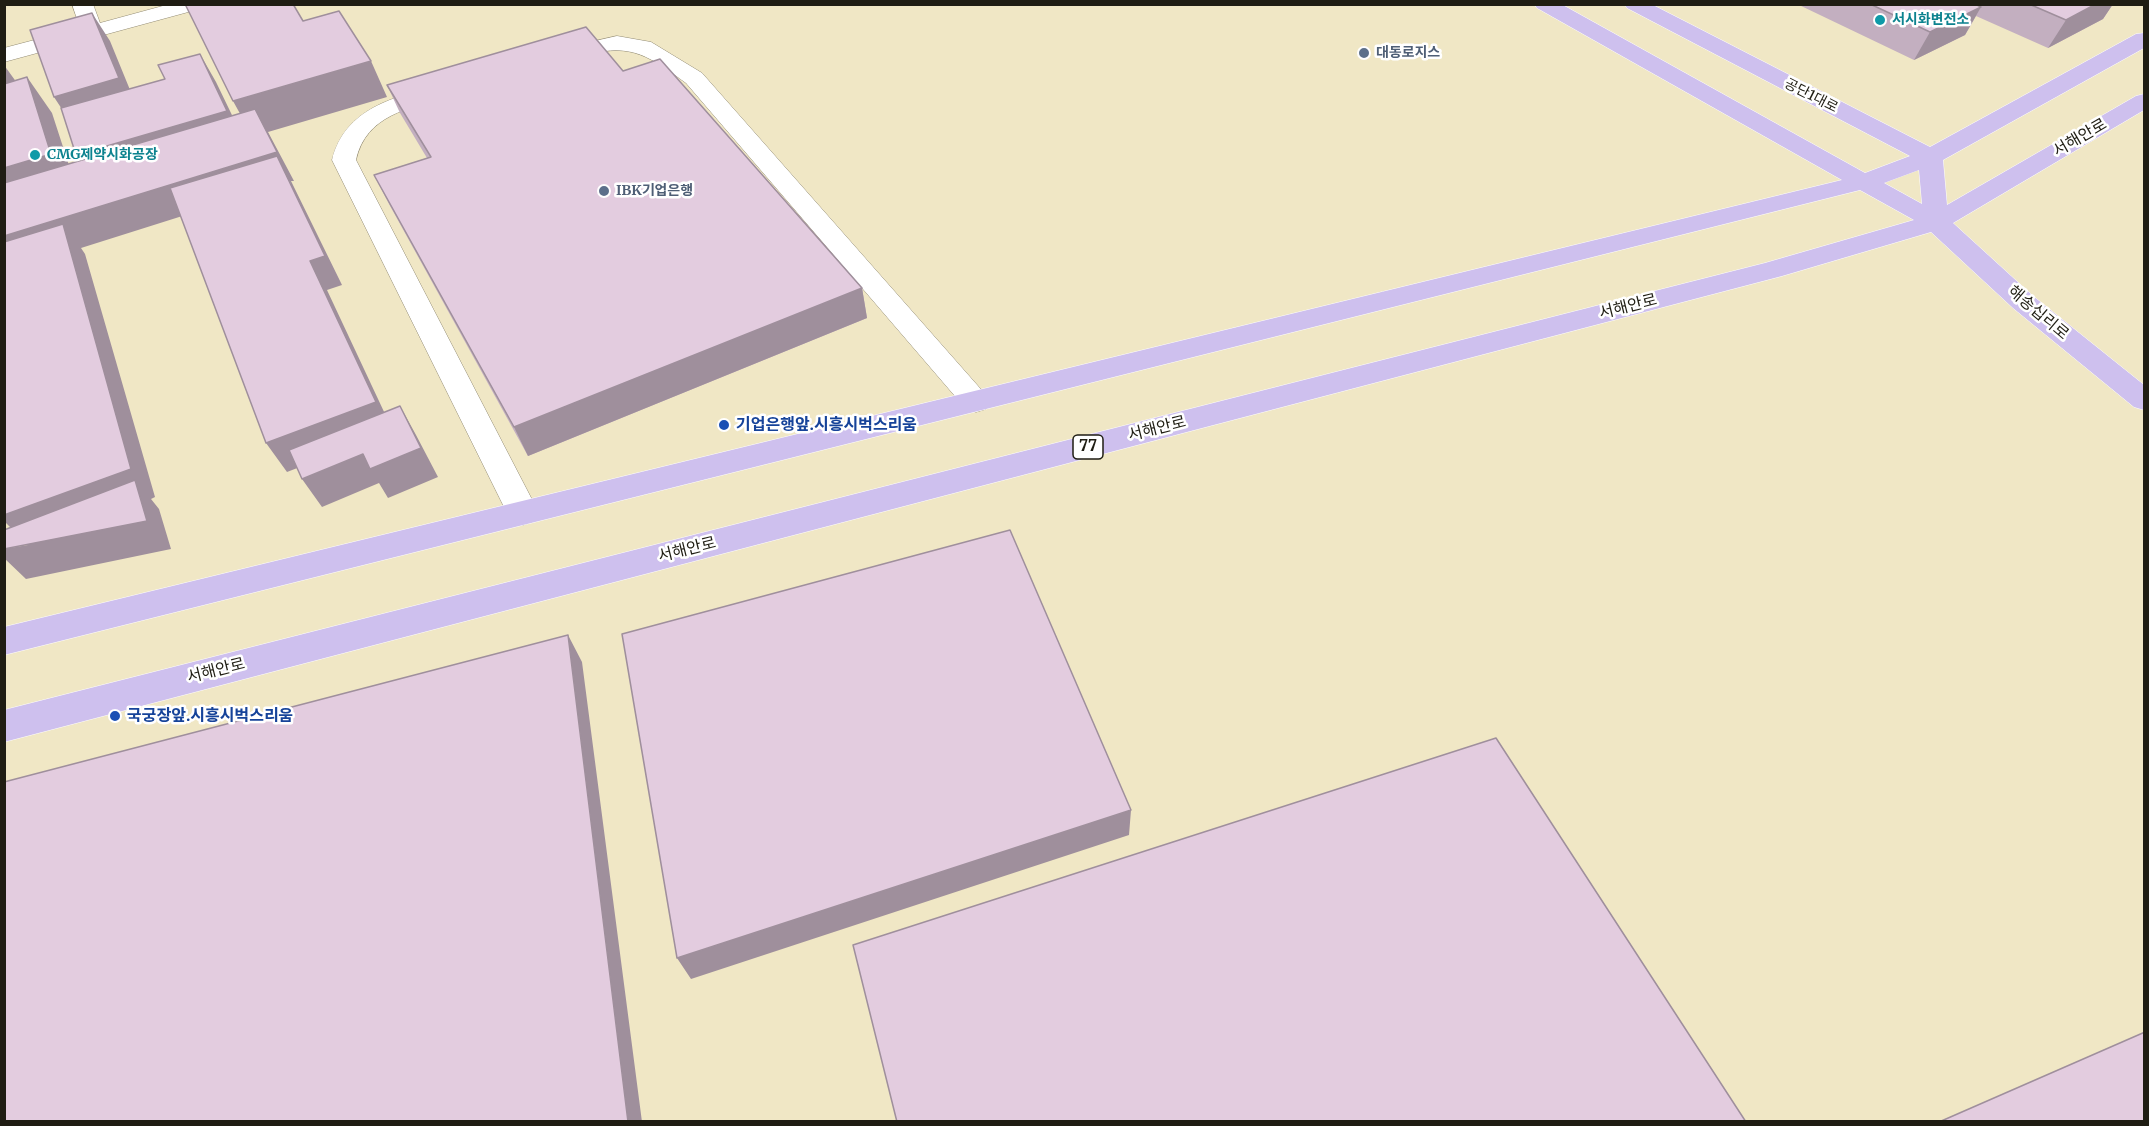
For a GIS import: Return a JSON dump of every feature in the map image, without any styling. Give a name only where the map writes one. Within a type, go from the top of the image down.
[{"type":"main road","name":"해송십리로","points":[[1544,4],[1936,222],[2024,302],[2145,400]]},
{"type":"main road","name":"공단1대로","points":[[1634,4],[1930,157]]},
{"type":"main road","points":[[4,641],[1863,182],[1930,157],[2145,39]]},
{"type":"main road","name":"서해안로","points":[[4,726],[1773,270],[1936,222],[2145,101]]},
{"type":"main road","points":[[1930,157],[1936,222]]},
{"type":"street","points":[[82,4],[92,32]]},
{"type":"street","points":[[4,55],[196,4]]},
{"type":"street","points":[[532,64],[609,42],[620,41],[645,46],[694,78],[976,402]]},
{"type":"street","points":[[466,84],[390,106],[376,114],[349,138],[344,160],[523,513]]},
{"type":"shaded area","points":[[5,5],[2144,5],[2144,1121],[5,1122]]},
{"type":"building","points":[[185,4],[293,4],[303,21],[339,11],[371,61],[233,101]]},
{"type":"building","points":[[1870,4],[1975,4],[1981,7],[1930,32]]},
{"type":"building","points":[[2029,4],[2096,4],[2066,20]]},
{"type":"building","points":[[92,13],[119,78],[54,97],[30,30]]},
{"type":"building","points":[[586,27],[623,71],[660,59],[862,288],[514,427],[374,175],[431,157],[387,85]]},
{"type":"building","points":[[200,54],[227,111],[76,155],[61,108],[165,79],[158,65]]},
{"type":"building","points":[[27,77],[51,154],[4,168],[4,84]]},
{"type":"building","points":[[255,109],[277,152],[4,236],[4,183]]},
{"type":"building","points":[[277,156],[325,256],[310,261],[376,402],[266,443],[170,188]]},
{"type":"building","points":[[63,224],[131,469],[4,515],[4,242]]},
{"type":"building","points":[[400,406],[421,448],[370,469],[363,454],[302,479],[289,450]]},
{"type":"building","points":[[135,480],[147,521],[4,549],[4,530]]},
{"type":"building","points":[[1010,530],[1131,810],[677,958],[622,634]]},
{"type":"building","points":[[568,635],[628,1122],[4,1122],[4,782]]},
{"type":"building","points":[[1496,738],[1746,1122],[897,1122],[853,945]]},
{"type":"building","points":[[2145,1032],[2145,1122],[1939,1122]]},
{"type":"place","name":"서시화변전소","points":[[1880,20]]},
{"type":"place","name":"대동로지스","points":[[1364,53]]},
{"type":"place","name":"CMG제약시화공장","points":[[35,155]]},
{"type":"place","name":"IBK기업은행","points":[[604,191]]},
{"type":"place","name":"기업은행앞.시흥시벅스리움","points":[[724,425]]},
{"type":"place","name":"국궁장앞.시흥시벅스리움","points":[[115,716]]}]
